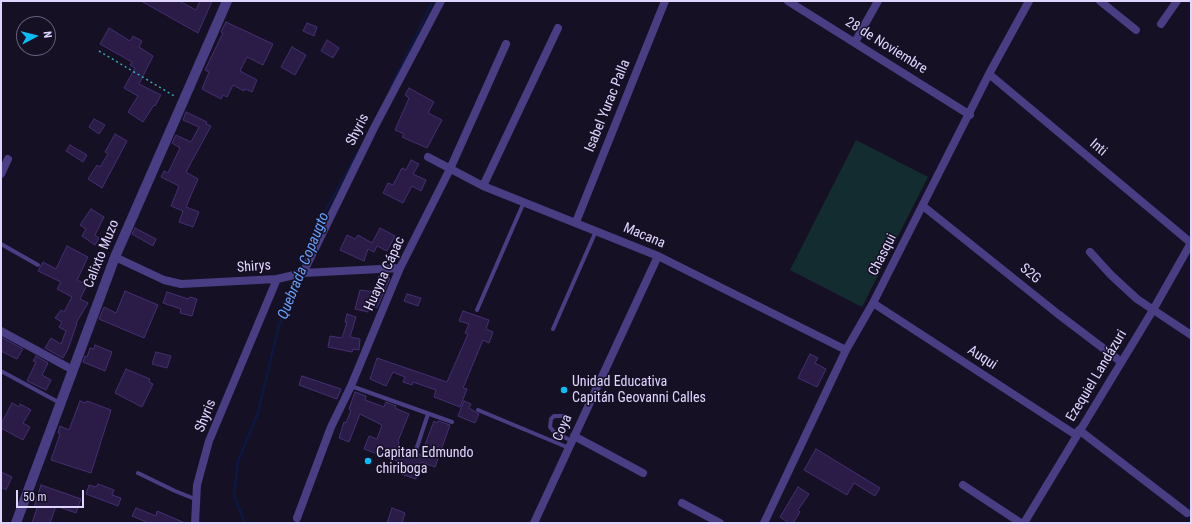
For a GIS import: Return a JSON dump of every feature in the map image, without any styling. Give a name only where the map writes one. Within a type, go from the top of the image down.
[{"type":"street","name":"Calixto Muzo","points":[[16,523],[115,257],[227,1]]},
{"type":"street","name":"Shyris","points":[[303,273],[374,128],[441,1]]},
{"type":"street","name":"Isabel Yurac Palla","points":[[576,222],[665,1]]},
{"type":"street","name":"28 de Noviembre","points":[[788,1],[797,3],[855,42],[970,115]]},
{"type":"street","points":[[855,42],[878,1]]},
{"type":"street","name":"Chasqui","points":[[764,523],[846,350],[873,303],[970,115],[989,74],[1029,1]]},
{"type":"street","points":[[1100,1],[1136,30]]},
{"type":"street","points":[[1161,24],[1177,1]]},
{"type":"street","points":[[483,186],[558,28]]},
{"type":"street","name":"Huayna Cápac","points":[[298,518],[332,427],[351,386],[400,268],[450,169],[506,44]]},
{"type":"street","name":"Inti","points":[[989,74],[1191,243]]},
{"type":"street","name":"Macana","points":[[428,157],[483,186],[658,256],[846,350]]},
{"type":"street","points":[[1,174],[8,159]]},
{"type":"street","name":"S2G","points":[[923,206],[1058,314],[1120,361]]},
{"type":"street","name":"Ezequiel Landázuri","points":[[1022,523],[1120,361],[1153,310],[1191,243]]},
{"type":"street","points":[[1090,252],[1137,300],[1191,335]]},
{"type":"street","name":"Coya","points":[[534,523],[658,256]]},
{"type":"street","name":"Shirys","points":[[115,257],[164,280],[181,284],[277,279],[303,273],[400,268]]},
{"type":"street","name":"Shyris","points":[[195,523],[195,499],[209,442],[277,279]]},
{"type":"street","name":"Auqui","points":[[873,303],[1078,432],[1186,513]]},
{"type":"street","points":[[1,331],[73,370]]},
{"type":"street","points":[[572,441],[643,474]]},
{"type":"street","points":[[963,485],[1022,523]]},
{"type":"street","points":[[682,503],[720,523]]},
{"type":"lane","points":[[477,310],[525,202]]},
{"type":"lane","points":[[553,329],[596,230]]},
{"type":"lane","points":[[1,244],[38,265]]},
{"type":"lane","points":[[1,371],[61,404]]},
{"type":"lane","points":[[351,386],[452,422]]},
{"type":"lane","points":[[478,410],[572,441]]},
{"type":"lane","points":[[416,450],[428,414]]},
{"type":"lane","points":[[566,416],[554,416],[551,419],[550,427],[554,432],[572,441]]},
{"type":"lane","points":[[138,473],[195,499]]},
{"type":"path","points":[[99,50],[183,101]]},
{"type":"green space","points":[[856,140],[928,177],[862,307],[790,270]]},
{"type":"building","points":[[141,1],[179,1],[196,10],[200,1],[212,1],[198,33]]},
{"type":"building","points":[[226,22],[273,44],[263,65],[247,57],[240,71],[257,80],[252,92],[245,89],[244,91],[233,85],[227,97],[223,95],[221,99],[202,89],[209,72],[205,70],[223,33],[221,32]]},
{"type":"building","points":[[307,23],[317,27],[314,36],[303,31]]},
{"type":"building","points":[[109,28],[130,41],[133,36],[142,41],[139,47],[153,56],[139,84],[161,95],[143,122],[128,112],[138,96],[124,88],[135,68],[130,65],[132,62],[100,44]]},
{"type":"building","points":[[327,40],[339,48],[333,58],[321,51]]},
{"type":"building","points":[[292,47],[306,55],[295,75],[281,67]]},
{"type":"building","points":[[409,88],[434,102],[428,113],[442,120],[427,148],[402,137],[404,134],[395,130],[409,98],[405,95]]},
{"type":"building","points":[[186,112],[207,122],[206,124],[211,126],[186,172],[198,179],[186,207],[199,212],[193,227],[179,222],[183,211],[171,206],[179,186],[161,177],[164,171],[168,173],[180,148],[172,143],[176,135],[191,142],[199,127],[183,120]]},
{"type":"building","points":[[94,119],[105,125],[99,134],[89,127]]},
{"type":"building","points":[[115,134],[127,141],[102,188],[88,179],[97,165],[100,167],[108,154],[105,152]]},
{"type":"building","points":[[70,145],[87,155],[83,162],[66,151]]},
{"type":"building","points":[[411,160],[419,164],[413,174],[426,180],[421,191],[412,186],[403,203],[383,193],[388,183],[393,185],[402,168],[406,170]]},
{"type":"building","points":[[91,209],[104,217],[95,235],[99,238],[95,245],[82,236],[86,229],[80,225]]},
{"type":"building","points":[[135,228],[156,239],[153,246],[132,234]]},
{"type":"building","points":[[380,228],[395,236],[387,251],[377,246],[374,252],[368,249],[364,261],[340,250],[347,235],[355,239],[358,235],[372,243]]},
{"type":"building","points":[[67,246],[88,257],[77,280],[87,285],[80,299],[88,303],[76,323],[68,349],[63,358],[45,348],[51,338],[61,344],[66,331],[59,327],[62,322],[55,318],[61,310],[64,312],[72,297],[57,289],[61,282],[38,271],[43,262],[56,269]]},
{"type":"building","points":[[379,276],[390,278],[377,308],[370,305],[368,312],[355,309],[360,290],[375,292]]},
{"type":"building","points":[[125,291],[158,305],[144,338],[99,319],[104,307],[116,313]]},
{"type":"building","points":[[167,292],[188,299],[190,297],[197,299],[192,316],[180,313],[181,309],[163,303]]},
{"type":"building","points":[[407,294],[421,298],[418,306],[404,301]]},
{"type":"building","points":[[463,311],[489,320],[486,329],[493,332],[489,343],[483,340],[463,388],[467,389],[460,407],[434,397],[436,390],[413,382],[412,385],[403,382],[405,377],[393,372],[386,386],[370,379],[377,358],[447,382],[468,334],[465,333],[469,324],[459,321]]},
{"type":"building","points":[[347,314],[356,317],[350,337],[360,339],[359,350],[353,349],[352,352],[328,347],[330,336],[342,338],[347,322],[345,322]]},
{"type":"building","points":[[1,337],[23,349],[17,359],[1,351]]},
{"type":"building","points":[[95,345],[112,352],[105,371],[83,362],[85,356],[87,357],[90,348],[94,349]]},
{"type":"building","points":[[156,352],[171,356],[167,368],[152,364]]},
{"type":"building","points":[[810,354],[818,358],[815,363],[826,369],[817,387],[798,378]]},
{"type":"building","points":[[36,356],[48,363],[42,375],[51,380],[46,390],[27,381],[36,362],[33,361]]},
{"type":"building","points":[[126,369],[150,379],[149,382],[153,384],[142,407],[115,393]]},
{"type":"building","points":[[302,376],[341,389],[337,399],[299,385]]},
{"type":"building","points":[[355,392],[366,396],[365,400],[384,407],[386,402],[409,414],[398,441],[397,450],[412,455],[413,452],[421,455],[434,421],[437,423],[438,421],[450,425],[435,467],[421,462],[416,479],[401,474],[405,464],[364,449],[369,436],[377,439],[382,425],[360,414],[349,442],[339,438],[344,422],[346,423],[351,410],[349,409]]},
{"type":"building","points":[[80,401],[86,403],[87,401],[111,410],[91,473],[51,460],[60,434],[58,433],[60,426],[69,430]]},
{"type":"building","points":[[464,401],[471,404],[469,408],[479,414],[475,423],[458,416]]},
{"type":"building","points":[[12,403],[19,407],[20,404],[31,410],[23,423],[30,427],[23,440],[1,428],[1,424]]},
{"type":"building","points":[[816,449],[880,488],[875,496],[854,483],[847,495],[804,470]]},
{"type":"building","points":[[1,472],[12,477],[6,490],[1,487]]},
{"type":"building","points":[[98,484],[114,490],[112,495],[121,498],[118,506],[86,494],[89,485],[96,487]]},
{"type":"building","points":[[41,485],[81,499],[76,513],[56,506],[50,523],[32,523],[37,508],[34,507]]},
{"type":"building","points":[[798,487],[809,494],[798,510],[800,512],[793,523],[789,523],[780,517]]},
{"type":"building","points":[[136,508],[156,516],[157,511],[185,523],[149,523],[132,516]]},
{"type":"building","points":[[392,508],[405,513],[402,523],[387,523]]},
{"type":"waterway","name":"Quebrada Copaugto","points":[[391,87],[433,1]]},
{"type":"waterway","name":"Quebrada Copaugto","points":[[301,269],[317,226],[359,150]]},
{"type":"waterway","name":"Quebrada Copaugto","points":[[245,523],[234,496],[238,461],[258,413],[278,329],[298,276]]},
{"type":"place","name":"Unidad Educativa Capitán Geovanni Calles","points":[[564,390]]},
{"type":"place","name":"Capitan Edmundo chiriboga","points":[[368,461]]}]
